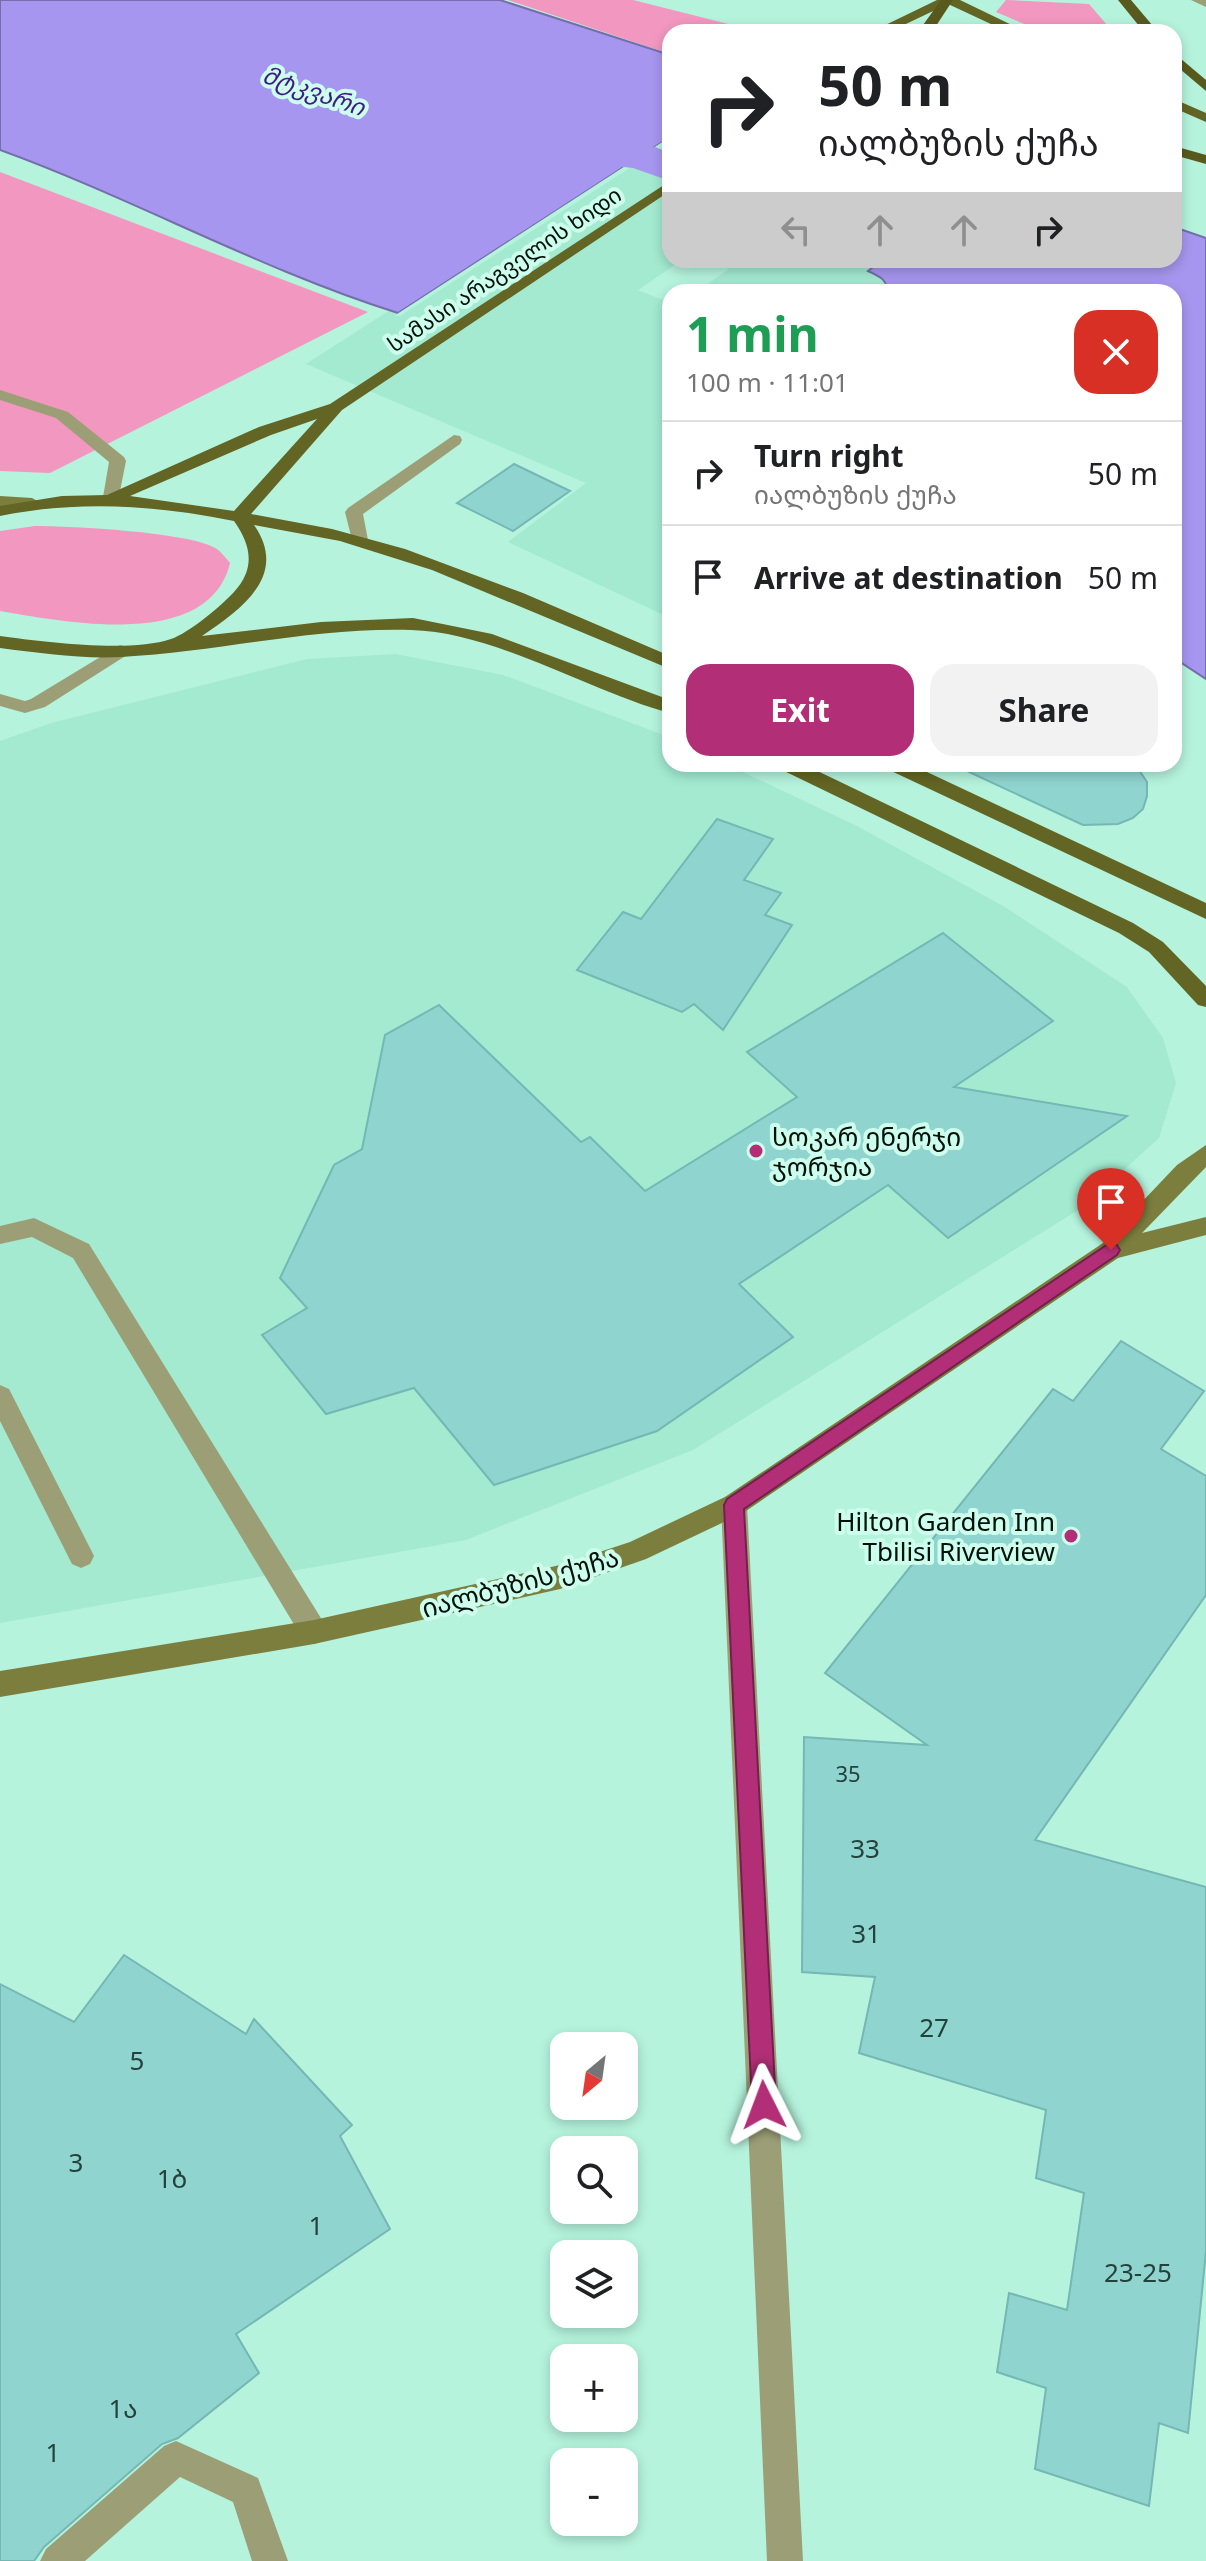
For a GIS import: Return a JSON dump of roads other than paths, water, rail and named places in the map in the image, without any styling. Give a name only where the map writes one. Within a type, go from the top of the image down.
[{"type":"highway","points":[[931,24],[948,0]]},
{"type":"highway","points":[[1124,0],[1144,24]]},
{"type":"highway","points":[[1182,64],[1206,87]]},
{"type":"highway","points":[[1182,152],[1206,160]]},
{"type":"main road","points":[[896,24],[948,0],[1001,24]]},
{"type":"main road","points":[[1182,107],[1206,118]]},
{"type":"main road","name":"სამასი არაგველის ხიდი","points":[[336,407],[662,190]]},
{"type":"main road","points":[[112,497],[265,431],[336,407]]},
{"type":"main road","points":[[239,516],[336,407]]},
{"type":"main road","points":[[0,501],[32,503],[112,497],[194,507],[359,540],[476,580],[662,660]]},
{"type":"main road","points":[[0,511],[32,503]]},
{"type":"main road","points":[[177,644],[231,606],[251,584],[260,564],[259,553],[257,543],[239,516]]},
{"type":"main road","points":[[0,642],[42,648],[120,651],[321,628],[413,624],[485,638],[662,704]]},
{"type":"main road","points":[[804,772],[1126,928],[1156,947],[1206,999]]},
{"type":"main road","points":[[911,772],[1206,912]]},
{"type":"main road","name":"იალბუზის ქუჩა","points":[[0,1684],[314,1632],[560,1577],[637,1551],[734,1505],[1111,1250],[1185,1171],[1206,1154]]},
{"type":"main road","points":[[1111,1250],[1206,1226]]},
{"type":"street","points":[[1197,0],[1206,3]]},
{"type":"street","points":[[0,395],[62,415],[118,461],[112,497]]},
{"type":"street","points":[[359,540],[354,512],[454,440]]},
{"type":"street","points":[[0,700],[25,707],[38,703],[120,651]]},
{"type":"street","points":[[0,1235],[34,1227],[81,1251],[314,1632]]},
{"type":"street","points":[[0,1396],[81,1556]]},
{"type":"street","points":[[734,1505],[785,2561]]},
{"type":"street","points":[[58,2561],[176,2458],[246,2490],[270,2561]]},
{"type":"water","name":"მტკვარი","points":[[0,0],[500,0],[662,52],[662,142],[398,313],[297,276],[0,150]]},
{"type":"water","points":[[1182,230],[1206,238],[1206,679],[1182,663],[1182,284],[885,284],[879,276],[868,271],[872,268],[1182,268]]},
{"type":"waterway","points":[[547,148],[640,156],[662,165]]},
{"type":"place","name":"სოკარ ენერჯი ჯორჯია","points":[[756,1151]]},
{"type":"place","name":"Hilton Garden Inn Tbilisi Riverview","points":[[1071,1536]]}]
